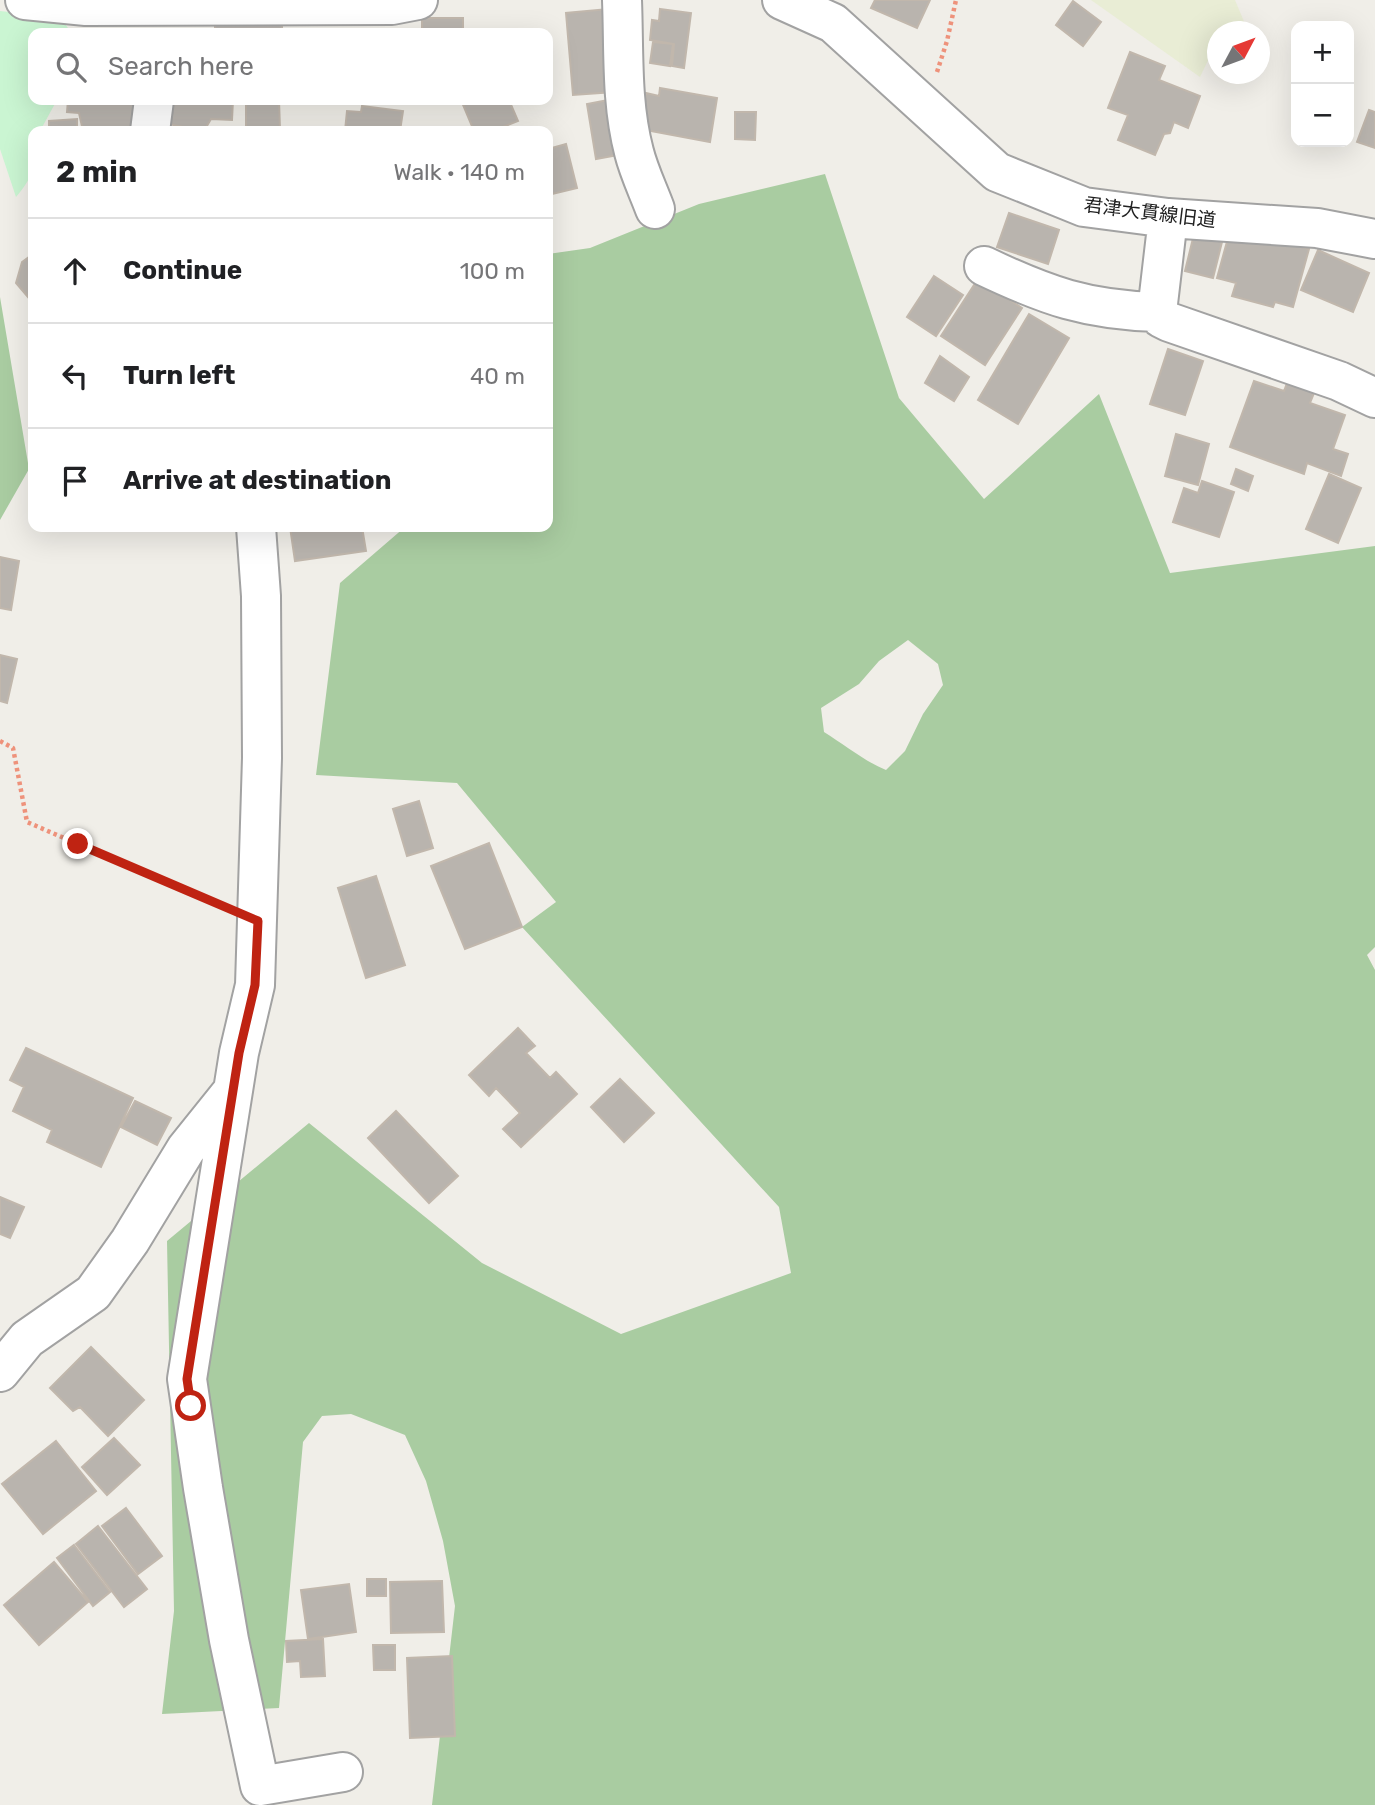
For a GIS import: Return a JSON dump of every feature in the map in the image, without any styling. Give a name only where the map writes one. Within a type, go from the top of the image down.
[{"type":"street","points":[[25,0],[166,13],[392,5],[418,0]]},
{"type":"street","points":[[622,0],[624,91],[628,122],[634,153],[655,209]]},
{"type":"street","name":"君津大貫線旧道","points":[[782,0],[833,23],[997,172],[1084,207],[1168,218],[1317,228],[1375,239]]},
{"type":"street","points":[[151,126],[153,105]]},
{"type":"street","points":[[1168,218],[1157,312],[1161,317],[1169,323],[1339,381],[1375,398]]},
{"type":"street","points":[[984,266],[1034,290],[1078,304],[1104,309],[1157,312]]},
{"type":"street","points":[[256,532],[261,596],[262,744],[255,985],[232,1091],[187,1379],[229,1640],[260,1786],[343,1772]]},
{"type":"street","points":[[0,1372],[27,1339],[93,1293],[130,1241],[186,1149],[232,1091]]},
{"type":"path","points":[[921,104],[932,86],[957,0]]},
{"type":"path","points":[[0,741],[13,748],[27,822],[258,921]]},
{"type":"green space","points":[[1091,0],[1235,0],[1244,21],[1207,21],[1207,63],[1200,77]]},
{"type":"green space","points":[[0,11],[61,18],[68,28],[28,28],[28,105],[54,105],[43,126],[28,126],[28,181],[16,197],[0,149]]},
{"type":"green space","points":[[825,174],[899,398],[984,499],[1099,394],[1170,573],[1375,546],[1375,947],[1367,955],[1375,970],[1375,1805],[432,1805],[455,1606],[443,1541],[426,1481],[405,1435],[351,1414],[322,1416],[303,1442],[279,1708],[162,1714],[174,1611],[167,1241],[309,1123],[482,1263],[621,1334],[791,1273],[779,1207],[522,927],[556,902],[457,783],[316,775],[340,583],[399,532],[553,532],[553,253],[590,248],[699,204]],"holes":[[[908,640],[938,664],[943,685],[923,714],[905,751],[886,770],[824,732],[821,708],[859,684],[879,661]]]},
{"type":"green space","points":[[0,297],[28,471],[0,520]]},
{"type":"building","points":[[875,0],[930,0],[917,28],[871,8]]},
{"type":"building","points":[[1073,1],[1101,22],[1083,46],[1056,25]]},
{"type":"building","points":[[608,9],[614,92],[573,95],[566,13]]},
{"type":"building","points":[[660,9],[691,13],[684,68],[672,66],[674,44],[650,40],[652,20],[659,21]]},
{"type":"building","points":[[282,17],[282,28],[215,28],[215,19]]},
{"type":"building","points":[[422,18],[463,18],[463,28],[422,28]]},
{"type":"building","points":[[653,42],[673,44],[670,66],[650,63]]},
{"type":"building","points":[[1130,52],[1165,66],[1159,80],[1200,96],[1188,128],[1174,122],[1170,133],[1164,134],[1155,155],[1118,140],[1128,115],[1108,108]]},
{"type":"building","points":[[660,88],[717,98],[710,142],[640,129],[646,93],[659,96]]},
{"type":"building","points":[[619,98],[629,153],[596,159],[587,104]]},
{"type":"building","points":[[68,105],[134,105],[130,126],[82,126],[79,113],[67,112]]},
{"type":"building","points":[[167,105],[233,105],[232,120],[211,119],[207,126],[163,123]]},
{"type":"building","points":[[246,105],[279,105],[280,126],[246,126]]},
{"type":"building","points":[[463,105],[511,105],[518,121],[506,126],[472,126]]},
{"type":"building","points":[[362,106],[403,111],[401,126],[346,126],[347,111],[361,112]]},
{"type":"building","points":[[1369,110],[1375,112],[1375,148],[1357,142]]},
{"type":"building","points":[[735,112],[756,112],[755,140],[735,139]]},
{"type":"building","points":[[77,119],[77,126],[49,126],[49,121]]},
{"type":"building","points":[[566,144],[577,188],[553,194],[553,148]]},
{"type":"building","points":[[1009,213],[1059,230],[1048,264],[997,247]]},
{"type":"building","points":[[1196,226],[1224,234],[1213,278],[1185,271]]},
{"type":"building","points":[[1231,227],[1309,249],[1293,307],[1275,302],[1273,307],[1232,296],[1236,283],[1217,278]]},
{"type":"building","points":[[1318,250],[1369,273],[1353,312],[1301,290]]},
{"type":"building","points":[[28,258],[28,297],[16,283],[22,262]]},
{"type":"building","points":[[934,276],[963,295],[936,336],[907,317]]},
{"type":"building","points":[[978,279],[1022,308],[985,365],[941,336]]},
{"type":"building","points":[[1029,314],[1069,338],[1018,424],[978,400]]},
{"type":"building","points":[[1168,349],[1203,361],[1185,415],[1150,404]]},
{"type":"building","points":[[940,356],[969,377],[954,401],[925,383]]},
{"type":"building","points":[[1289,378],[1316,388],[1310,403],[1345,415],[1333,449],[1348,454],[1341,476],[1307,463],[1304,474],[1230,447],[1254,381],[1284,391]]},
{"type":"building","points":[[1176,434],[1209,444],[1198,485],[1165,476]]},
{"type":"building","points":[[1236,469],[1253,476],[1248,491],[1231,484]]},
{"type":"building","points":[[1329,474],[1361,488],[1338,543],[1306,529]]},
{"type":"building","points":[[1202,481],[1234,492],[1219,537],[1173,522],[1184,488],[1198,493]]},
{"type":"building","points":[[291,532],[363,532],[366,551],[295,561]]},
{"type":"building","points":[[0,557],[19,561],[11,610],[0,608]]},
{"type":"building","points":[[0,655],[17,659],[7,703],[0,701]]},
{"type":"building","points":[[419,801],[433,848],[407,856],[393,809]]},
{"type":"building","points":[[489,843],[522,927],[465,949],[431,866]]},
{"type":"building","points":[[376,876],[405,965],[366,978],[338,888]]},
{"type":"building","points":[[518,1028],[535,1046],[526,1053],[550,1078],[556,1072],[577,1094],[521,1147],[503,1129],[520,1113],[496,1088],[489,1096],[469,1075]]},
{"type":"building","points":[[26,1048],[133,1098],[101,1167],[47,1142],[52,1130],[13,1111],[24,1087],[10,1080]]},
{"type":"building","points":[[620,1079],[654,1113],[624,1142],[591,1107]]},
{"type":"building","points":[[135,1101],[171,1118],[157,1145],[121,1127]]},
{"type":"building","points":[[396,1111],[458,1176],[429,1203],[368,1138]]},
{"type":"building","points":[[0,1197],[24,1207],[10,1238],[0,1234]]},
{"type":"building","points":[[91,1347],[144,1400],[108,1436],[80,1407],[73,1411],[50,1388]]},
{"type":"building","points":[[114,1438],[140,1465],[107,1495],[82,1467]]},
{"type":"building","points":[[56,1441],[96,1491],[43,1534],[2,1484]]},
{"type":"building","points":[[126,1508],[162,1556],[138,1574],[102,1526]]},
{"type":"building","points":[[98,1526],[147,1589],[124,1607],[76,1544]]},
{"type":"building","points":[[74,1545],[110,1592],[93,1606],[57,1558]]},
{"type":"building","points":[[54,1562],[88,1602],[39,1645],[4,1605]]},
{"type":"building","points":[[367,1579],[386,1579],[386,1596],[367,1596]]},
{"type":"building","points":[[442,1581],[444,1632],[391,1633],[390,1582]]},
{"type":"building","points":[[349,1584],[356,1632],[308,1639],[301,1590]]},
{"type":"building","points":[[323,1639],[325,1676],[301,1677],[300,1661],[287,1662],[286,1641]]},
{"type":"building","points":[[373,1645],[395,1645],[395,1670],[374,1670]]},
{"type":"building","points":[[452,1656],[455,1736],[410,1738],[407,1658]]},
{"type":"route","points":[[78,844],[258,921],[255,985],[239,1053],[187,1379],[191,1406]]}]
